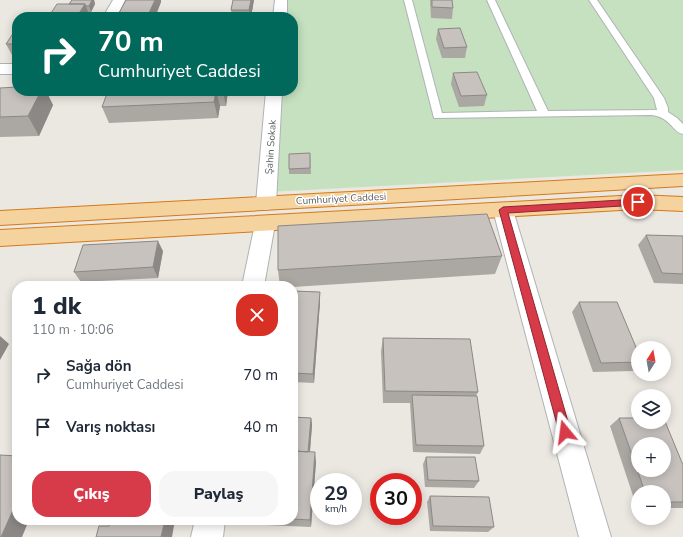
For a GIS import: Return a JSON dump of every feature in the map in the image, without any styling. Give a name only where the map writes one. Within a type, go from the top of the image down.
[{"type":"highway","name":"Cumhuriyet Caddesi","points":[[0,218],[683,180]]},
{"type":"highway","points":[[0,238],[638,202],[683,204]]},
{"type":"street","points":[[113,12],[119,0]]},
{"type":"street","points":[[280,12],[281,0]]},
{"type":"street","points":[[0,69],[12,69]]},
{"type":"street","name":"Şahin Sokak","points":[[266,203],[274,96]]},
{"type":"street","points":[[503,210],[594,537]]},
{"type":"street","points":[[254,281],[264,224]]},
{"type":"street","points":[[207,537],[209,525]]},
{"type":"lane","points":[[408,0],[438,116],[644,112],[662,114],[675,121],[683,131]]},
{"type":"lane","points":[[491,0],[544,114]]},
{"type":"lane","points":[[593,0],[659,98],[663,108],[662,114]]},
{"type":"green space","points":[[281,0],[683,0],[683,170],[267,192],[274,96],[298,96],[298,12],[280,12]]},
{"type":"building","points":[[72,0],[92,0],[89,6],[86,6],[85,4],[69,4]]},
{"type":"building","points":[[126,0],[155,0],[149,12],[120,12]]},
{"type":"building","points":[[233,0],[251,0],[249,10],[231,10]]},
{"type":"building","points":[[432,0],[452,0],[453,8],[432,7]]},
{"type":"building","points":[[57,4],[85,4],[80,12],[52,12]]},
{"type":"building","points":[[460,28],[467,47],[444,48],[438,29]]},
{"type":"building","points":[[12,35],[12,44],[6,44]]},
{"type":"building","points":[[477,72],[487,95],[461,96],[453,73]]},
{"type":"building","points":[[12,87],[12,96],[38,96],[28,116],[0,117],[0,88]]},
{"type":"building","points":[[106,96],[215,96],[214,102],[102,107]]},
{"type":"building","points":[[310,153],[310,168],[289,169],[289,154]]},
{"type":"building","points":[[487,214],[502,256],[278,270],[278,226]]},
{"type":"building","points":[[646,235],[683,236],[683,274],[662,273]]},
{"type":"building","points":[[158,241],[153,267],[74,272],[83,245]]},
{"type":"building","points":[[298,291],[320,292],[313,374],[298,373]]},
{"type":"building","points":[[579,302],[617,302],[633,341],[631,341],[631,362],[601,363]]},
{"type":"building","points":[[383,338],[470,339],[478,392],[385,391]]},
{"type":"building","points":[[412,395],[477,396],[484,446],[416,445]]},
{"type":"building","points":[[298,417],[311,418],[308,452],[298,451]]},
{"type":"building","points":[[619,418],[631,418],[631,429],[668,429],[683,465],[683,502],[671,502],[671,485],[643,485],[640,477],[671,477],[671,437],[631,437],[631,452]]},
{"type":"building","points":[[298,451],[315,452],[313,473],[310,473],[310,520],[298,519]]},
{"type":"building","points":[[0,455],[12,456],[12,512],[0,537]]},
{"type":"building","points":[[426,457],[475,457],[479,481],[428,480]]},
{"type":"building","points":[[430,496],[489,497],[494,527],[433,526]]},
{"type":"building","points":[[164,525],[161,537],[96,537],[99,526]]},
{"type":"route","points":[[565,432],[503,210],[638,202]]}]
